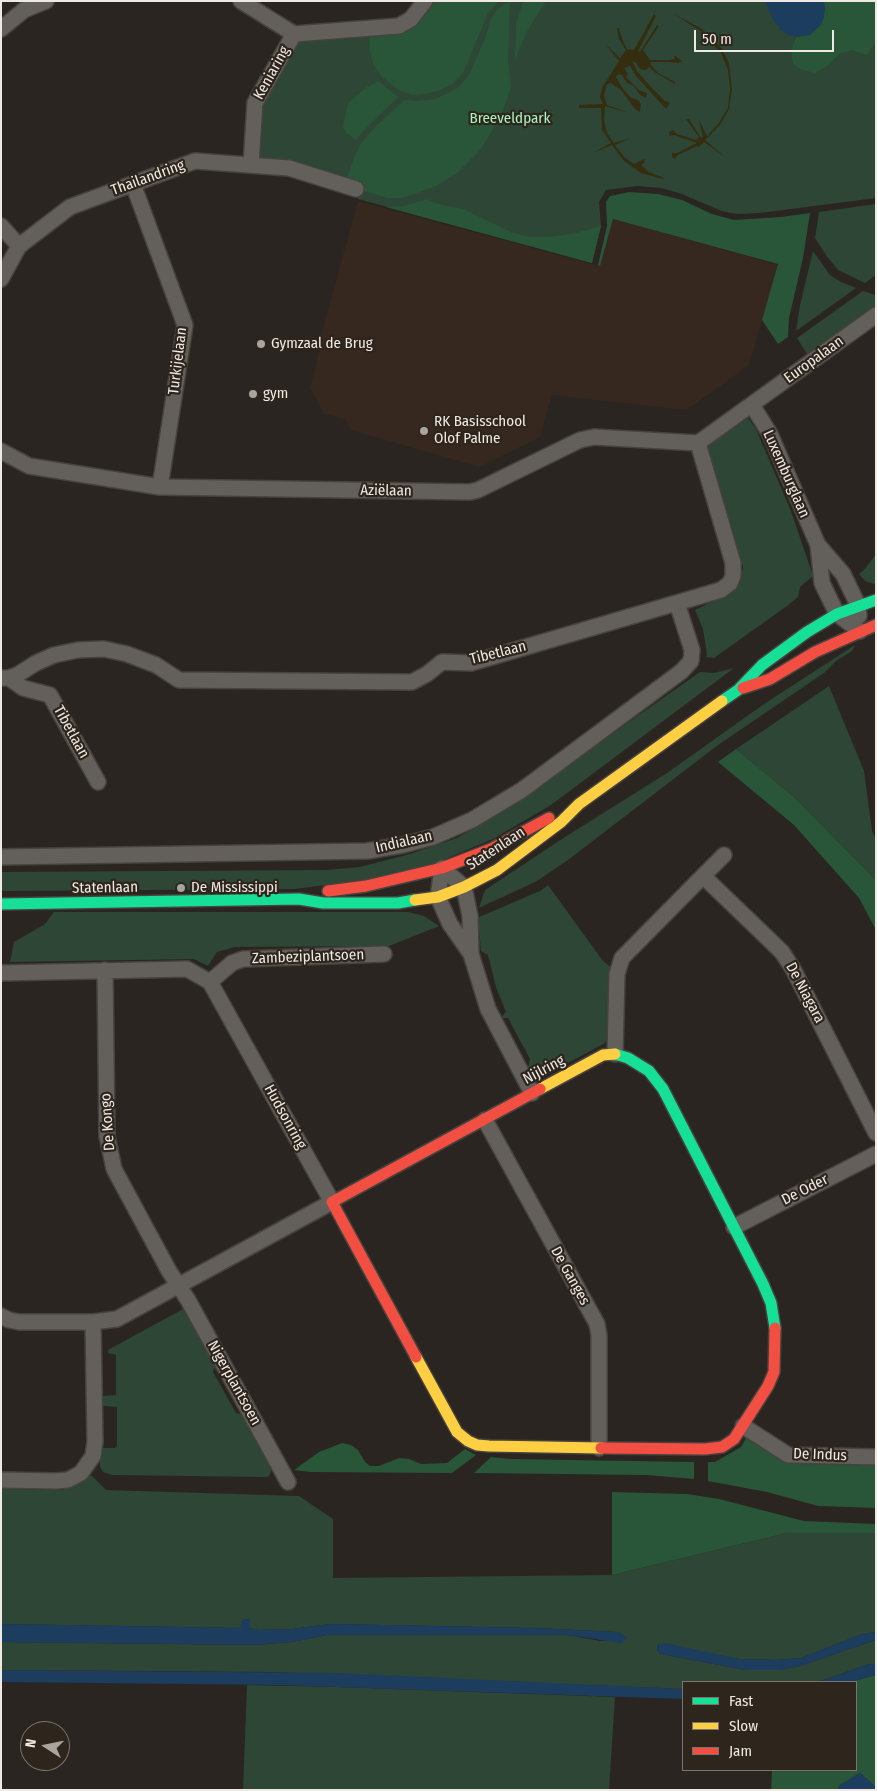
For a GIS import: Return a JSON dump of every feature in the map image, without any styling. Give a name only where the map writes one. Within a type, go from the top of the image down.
[{"type":"main road","name":"Statenlaan","points":[[1,904],[299,899],[323,903],[398,902],[438,897],[464,887],[496,870],[561,822],[579,804],[738,690],[762,665],[807,632],[837,614],[876,600]]},
{"type":"main road","name":"Statenlaan","points":[[738,690],[770,679],[815,652],[876,625]]},
{"type":"main road","name":"Statenlaan","points":[[299,899],[321,892],[366,886],[442,868],[492,849],[554,815],[579,804]]},
{"type":"main road","name":"Nijlring","points":[[332,1202],[603,1055],[615,1054]]},
{"type":"main road","points":[[332,1202],[457,1432],[468,1441],[477,1445],[489,1446],[705,1449],[722,1447],[734,1439],[768,1386],[774,1372],[775,1328],[771,1303],[663,1089],[649,1071],[628,1058],[615,1054]]},
{"type":"street","points":[[1,29],[24,10],[46,1]]},
{"type":"street","points":[[241,1],[294,34]]},
{"type":"street","name":"Keniaring","points":[[251,165],[255,103],[294,34],[399,26],[411,19],[425,1]]},
{"type":"street","name":"Thailandring","points":[[1,279],[18,246],[70,207],[195,161],[289,168],[356,189]]},
{"type":"street","name":"Turkijelaan","points":[[133,184],[185,325],[160,487]]},
{"type":"street","points":[[1,226],[18,246]]},
{"type":"street","name":"Europalaan","points":[[752,405],[876,315]]},
{"type":"street","points":[[698,443],[752,405]]},
{"type":"street","name":"Luxemburglaan","points":[[752,405],[770,434],[818,545],[822,582],[837,614],[860,631]]},
{"type":"street","name":"Aziëlaan","points":[[1,451],[30,466],[160,487],[470,492],[487,486],[580,440],[594,437],[698,443]]},
{"type":"street","name":"Tibetlaan","points":[[5,678],[54,655],[78,650],[104,649],[127,654],[156,665],[179,680],[412,682],[427,674],[442,662],[471,662],[721,590],[730,583],[733,576],[733,564],[698,443]]},
{"type":"street","name":"Luxemburglaan","points":[[818,545],[843,574],[858,605],[860,631]]},
{"type":"street","name":"Indialaan","points":[[1,856],[367,851],[433,837],[472,820],[522,790],[682,671],[691,661],[692,650],[677,603]]},
{"type":"street","name":"Tibetlaan","points":[[5,678],[23,688],[50,695],[98,782]]},
{"type":"street","points":[[615,1054],[617,974],[622,958],[724,855]]},
{"type":"street","points":[[442,868],[464,887],[470,916],[471,954],[488,1009],[532,1093]]},
{"type":"street","points":[[442,868],[438,897],[450,924],[471,954]]},
{"type":"street","name":"De Niagara","points":[[703,876],[782,952],[793,969],[876,1133]]},
{"type":"street","name":"Zambeziplantsoen","points":[[210,982],[232,963],[243,959],[384,954]]},
{"type":"street","points":[[1,973],[188,969],[210,982]]},
{"type":"street","name":"De Kongo","points":[[104,970],[106,1136],[108,1151],[123,1188],[179,1286]]},
{"type":"street","name":"Hudsonring","points":[[210,982],[332,1202]]},
{"type":"street","name":"De Ganges","points":[[485,1120],[597,1324],[599,1335],[599,1448]]},
{"type":"street","name":"De Oder","points":[[734,1227],[876,1154]]},
{"type":"street","points":[[1,1316],[19,1322],[93,1322],[117,1319],[332,1202]]},
{"type":"street","name":"Nigerplantsoen","points":[[179,1286],[288,1482]]},
{"type":"street","points":[[1,1480],[56,1482],[68,1480],[81,1473],[88,1465],[93,1456],[95,1442],[93,1322]]},
{"type":"street","name":"De Indus","points":[[743,1426],[788,1455],[876,1457]]},
{"type":"shaded area","points":[[358,201],[599,266],[613,219],[778,265],[749,365],[687,410],[552,395],[540,437],[479,467],[351,430],[345,419],[324,414],[310,388],[321,345],[320,339]]},
{"type":"green space","name":"Breeveldpark","points":[[432,1],[876,1],[876,198],[760,213],[737,214],[722,211],[679,193],[661,188],[637,186],[606,190],[599,202],[601,226],[592,263],[358,199],[362,185],[288,164],[264,161],[260,157],[257,151],[260,103],[295,45],[304,39],[399,31]]},
{"type":"green space","points":[[432,1],[499,1],[488,13],[464,71],[454,83],[441,90],[413,95],[400,91],[381,76],[373,64],[369,34]]},
{"type":"green space","points":[[510,1],[508,60],[511,88],[500,118],[481,149],[457,173],[436,186],[403,198],[387,198],[361,190],[362,185],[346,180],[362,142],[376,126],[405,100],[435,99],[458,88],[469,75],[486,36],[491,19],[497,9]]},
{"type":"green space","points":[[523,1],[546,1],[526,33],[515,61],[516,25]]},
{"type":"green space","points":[[824,1],[876,1],[876,41],[867,55],[852,50],[839,54],[826,67],[815,73],[802,70],[793,64],[791,51],[796,37],[802,37],[825,10]]},
{"type":"green space","points":[[378,81],[398,97],[356,140],[346,133],[343,127],[348,103],[367,87]]},
{"type":"green space","points":[[629,192],[658,194],[682,200],[712,214],[734,220],[810,213],[803,258],[789,318],[788,337],[778,344],[762,320],[778,264],[613,219],[600,266],[598,265],[607,226],[606,202],[610,196]]},
{"type":"green space","points":[[427,199],[437,204],[463,209],[511,232],[529,237],[549,237],[576,233],[601,226],[592,263],[386,207],[404,206]]},
{"type":"green space","points":[[876,204],[876,275],[865,283],[838,270],[815,238],[819,212]]},
{"type":"green space","points":[[813,251],[830,275],[856,288],[796,331],[800,305]]},
{"type":"green space","points":[[863,291],[876,295],[876,305],[807,354],[797,338]]},
{"type":"green space","points":[[748,418],[756,429],[791,511],[813,576],[800,587],[798,597],[787,606],[714,658],[706,657],[703,629],[695,610],[731,592],[740,583],[743,567],[707,446]]},
{"type":"green space","points":[[876,554],[876,583],[874,584],[865,581],[859,574]]},
{"type":"green space","points":[[855,645],[852,651],[836,661],[824,673],[718,745],[568,860],[537,881],[479,908],[485,890],[667,773],[764,704]]},
{"type":"green space","points":[[734,668],[551,805],[493,839],[431,865],[371,879],[295,889],[1,891],[1,872],[326,870],[360,867],[410,854],[457,838],[494,817],[700,672],[714,673]]},
{"type":"green space","points":[[829,686],[864,771],[872,831],[876,840],[876,880],[794,797],[736,749]]},
{"type":"green space","points":[[736,749],[794,797],[876,880],[876,930],[859,898],[794,825],[718,762]]},
{"type":"green space","points":[[548,885],[603,961],[612,968],[608,1036],[605,1043],[544,1076],[534,1074],[528,1068],[530,1059],[508,1018],[502,1018],[506,1012],[496,987],[488,955],[481,951],[478,919],[540,891]]},
{"type":"green space","points":[[54,912],[408,912],[424,916],[439,926],[389,946],[235,947],[217,952],[208,966],[194,959],[10,962],[14,942],[45,924]]},
{"type":"green space","points":[[185,1308],[216,1364],[213,1372],[236,1413],[244,1415],[269,1461],[271,1471],[267,1477],[112,1475],[103,1472],[100,1467],[103,1448],[115,1448],[117,1446],[117,1407],[103,1406],[102,1396],[116,1395],[116,1355],[108,1353],[108,1350]]},
{"type":"green space","points":[[747,1436],[782,1460],[807,1464],[876,1463],[876,1508],[818,1506],[767,1492],[708,1481],[708,1462],[715,1462],[741,1447]]},
{"type":"green space","points":[[342,1443],[351,1445],[358,1450],[365,1462],[370,1466],[379,1466],[399,1458],[409,1459],[421,1464],[447,1463],[465,1449],[476,1455],[452,1473],[311,1472],[294,1470],[319,1452]]},
{"type":"green space","points":[[491,1457],[511,1459],[694,1462],[694,1479],[647,1475],[474,1473]]},
{"type":"green space","points":[[87,1475],[92,1476],[106,1490],[299,1496],[333,1519],[333,1578],[612,1575],[787,1533],[876,1533],[876,1632],[862,1634],[801,1658],[776,1660],[739,1659],[658,1644],[657,1650],[661,1654],[747,1670],[780,1670],[800,1666],[876,1640],[876,1664],[869,1664],[821,1681],[682,1681],[682,1689],[271,1672],[1,1670],[1,1642],[255,1645],[292,1642],[327,1635],[568,1635],[600,1641],[627,1638],[618,1632],[536,1628],[331,1624],[292,1629],[259,1630],[250,1628],[250,1619],[242,1620],[241,1628],[1,1624],[1,1489],[63,1490]]},
{"type":"green space","points":[[612,1492],[687,1494],[719,1499],[804,1521],[876,1524],[876,1533],[787,1533],[612,1575]]},
{"type":"green space","points":[[876,1675],[876,1787],[860,1773],[839,1786],[838,1790],[771,1790],[772,1771],[857,1771],[857,1681],[854,1681]]},
{"type":"green space","points":[[247,1685],[615,1697],[609,1790],[243,1790]]},
{"type":"sand","points":[[654,14],[656,16],[638,51],[640,52],[657,25],[659,26],[643,50],[650,60],[675,59],[674,55],[682,61],[678,63],[650,62],[658,73],[675,82],[675,84],[656,73],[649,67],[646,70],[640,69],[632,61],[637,71],[651,87],[664,100],[670,103],[666,109],[636,76],[630,66],[624,68],[628,74],[626,77],[640,91],[647,93],[646,98],[640,95],[634,86],[627,83],[622,75],[618,74],[616,77],[631,98],[638,100],[641,104],[640,112],[635,109],[621,90],[611,83],[607,84],[604,95],[607,105],[629,113],[605,106],[604,120],[607,133],[614,143],[631,138],[615,145],[625,158],[634,164],[644,159],[645,162],[641,165],[649,172],[663,179],[641,173],[624,161],[612,145],[593,153],[611,143],[602,130],[601,108],[579,108],[579,105],[603,104],[600,97],[602,88],[619,61],[605,44],[620,58],[626,50],[619,39],[617,28],[619,28],[627,49],[634,50]]},
{"type":"sand","points":[[674,14],[702,29],[722,49],[729,63],[732,89],[729,109],[720,125],[705,140],[725,157],[704,142],[699,147],[697,146],[678,155],[675,159],[672,157],[672,153],[677,153],[697,143],[674,135],[670,136],[669,132],[673,130],[677,134],[696,140],[699,137],[686,119],[689,119],[701,138],[703,137],[699,120],[707,136],[718,124],[728,108],[730,89],[728,70],[721,53],[702,32]]},
{"type":"water","points":[[765,1],[824,1],[824,17],[821,25],[810,35],[796,37],[781,30],[772,18]]},
{"type":"water","points":[[250,1619],[250,1628],[259,1630],[292,1629],[331,1624],[536,1628],[618,1632],[628,1638],[621,1643],[568,1635],[327,1635],[292,1642],[255,1645],[1,1642],[1,1624],[240,1628],[242,1620]]},
{"type":"water","points":[[876,1632],[876,1640],[800,1666],[780,1670],[747,1670],[661,1654],[657,1650],[658,1644],[665,1643],[739,1659],[776,1660],[801,1658],[862,1634]]},
{"type":"water","points":[[869,1664],[876,1664],[876,1675],[854,1681],[821,1681]]},
{"type":"water","points":[[1,1670],[337,1673],[682,1689],[682,1699],[278,1685],[1,1682]]},
{"type":"water","points":[[860,1773],[876,1787],[876,1790],[838,1790],[839,1786]]},
{"type":"traffic: fast","points":[[722,701],[738,690],[762,665],[807,632],[837,614],[876,600]]},
{"type":"traffic: fast","points":[[1,904],[299,899],[323,903],[398,903],[415,900]]},
{"type":"traffic: fast","points":[[615,1054],[628,1058],[649,1071],[663,1089],[763,1284],[771,1303],[775,1328]]},
{"type":"traffic: slow","points":[[415,900],[438,897],[464,887],[497,870],[561,822],[579,804],[722,701]]},
{"type":"traffic: slow","points":[[540,1089],[603,1055],[615,1054]]},
{"type":"traffic: slow","points":[[416,1357],[457,1432],[468,1441],[477,1445],[489,1446],[601,1448]]},
{"type":"traffic: jam","points":[[743,688],[770,679],[815,652],[876,625]]},
{"type":"traffic: jam","points":[[328,891],[366,886],[442,868],[491,849],[549,818]]},
{"type":"traffic: jam","points":[[416,1357],[332,1202],[540,1089]]},
{"type":"traffic: jam","points":[[601,1448],[705,1449],[722,1447],[734,1439],[768,1386],[774,1372],[775,1328]]},
{"type":"place","name":"Gymzaal de Brug","points":[[261,344]]},
{"type":"place","name":"gym","points":[[253,394]]},
{"type":"place","name":"RK Basisschool Olof Palme","points":[[424,431]]},
{"type":"place","name":"De Mississippi","points":[[181,888]]}]
